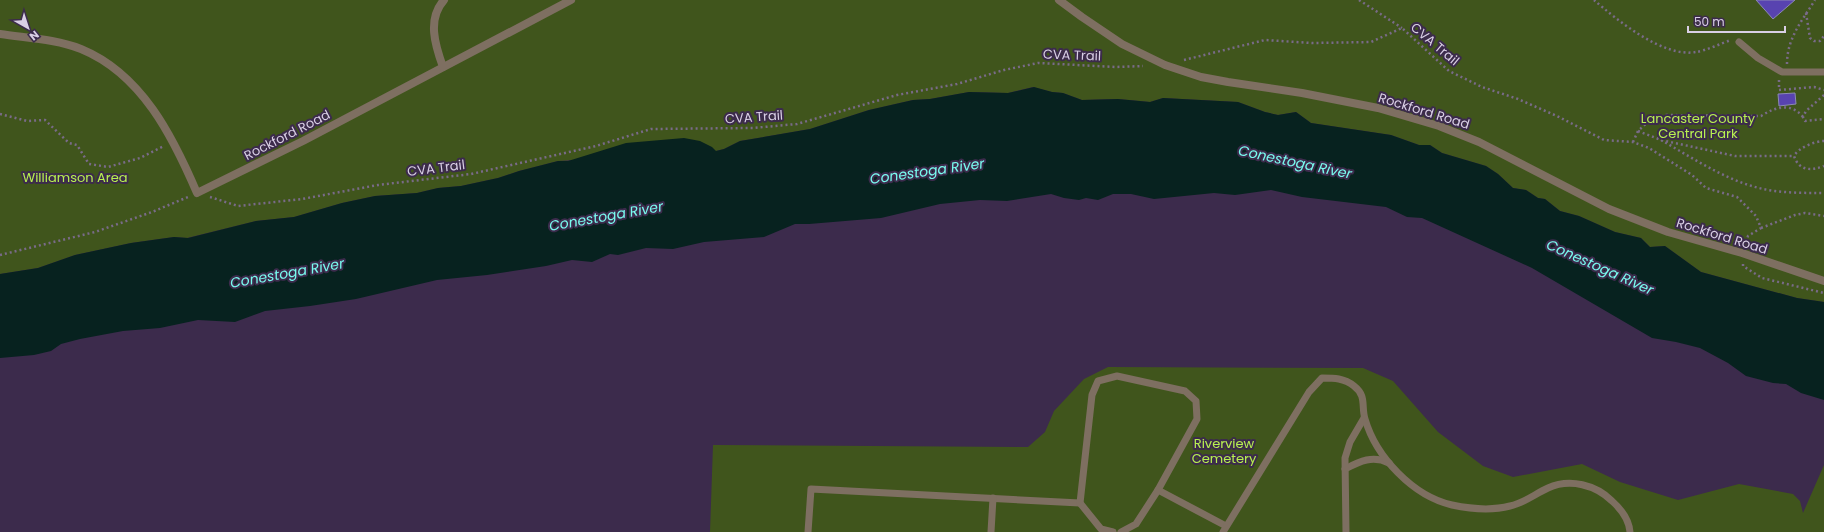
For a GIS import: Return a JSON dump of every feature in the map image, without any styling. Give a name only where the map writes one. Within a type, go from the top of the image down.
[{"type":"street","points":[[442,67],[434,42],[434,33],[436,14],[444,0]]},
{"type":"street","name":"Rockford Road","points":[[197,193],[302,141],[571,0]]},
{"type":"street","name":"Rockford Road","points":[[1058,0],[1082,18],[1122,44],[1165,65],[1201,76],[1228,82],[1302,93],[1378,108],[1439,126],[1479,142],[1609,209],[1674,234],[1742,253],[1824,281]]},
{"type":"street","points":[[0,34],[56,42],[80,49],[98,58],[127,80],[158,114],[197,193]]},
{"type":"lane","points":[[1739,42],[1758,58],[1782,72],[1824,72]]},
{"type":"lane","points":[[1113,532],[1101,530],[1080,503],[1092,395],[1098,381],[1117,376],[1185,391],[1196,401],[1197,419],[1158,490],[1136,524],[1121,532]]},
{"type":"lane","points":[[1158,490],[1225,529],[1309,392],[1322,378],[1340,378],[1354,386],[1363,398],[1364,418],[1372,438],[1391,464],[1411,484],[1424,493],[1450,505],[1466,508],[1493,509],[1509,507],[1560,484],[1572,483],[1589,487],[1605,494],[1618,506],[1625,516],[1630,532]]},
{"type":"lane","points":[[1346,532],[1345,458],[1350,442],[1364,418]]},
{"type":"lane","points":[[1345,469],[1358,462],[1369,459],[1382,460],[1391,464]]},
{"type":"lane","points":[[808,532],[811,489],[1080,503]]},
{"type":"lane","points":[[990,532],[993,498]]},
{"type":"path","points":[[1360,0],[1402,28]]},
{"type":"path","points":[[1594,0],[1616,20],[1652,43],[1672,49],[1696,52],[1732,39],[1739,42]]},
{"type":"path","points":[[1787,72],[1789,44],[1794,32],[1815,0]]},
{"type":"path","points":[[1806,13],[1810,38],[1814,41],[1820,41],[1824,36]]},
{"type":"path","name":"CVA Trail","points":[[1165,65],[1265,40],[1312,43],[1371,42],[1402,28],[1449,71],[1482,87],[1518,99],[1557,116],[1604,140],[1633,142],[1649,148],[1692,175],[1706,188],[1737,197],[1756,216],[1761,228]]},
{"type":"path","name":"CVA Trail","points":[[197,193],[238,206],[302,199],[378,185],[470,174],[596,146],[650,129],[753,128],[797,124],[897,95],[957,84],[1004,70],[1038,63],[1116,67],[1144,66]]},
{"type":"path","points":[[1779,69],[1780,90],[1814,87],[1824,90]]},
{"type":"path","points":[[1803,117],[1806,110],[1824,95]]},
{"type":"path","points":[[1633,142],[1638,131],[1650,120],[1666,115],[1761,116],[1769,110],[1790,107],[1798,110],[1804,121],[1824,119]]},
{"type":"path","points":[[0,114],[27,121],[45,120],[68,143],[77,145],[89,164],[108,167],[140,158],[173,142]]},
{"type":"path","points":[[1638,131],[1661,140],[1711,168],[1756,187],[1775,191],[1824,193]]},
{"type":"path","points":[[1661,140],[1735,156],[1794,156]]},
{"type":"path","points":[[1824,141],[1819,141],[1796,151],[1794,156],[1796,162],[1802,169],[1813,170],[1824,166]]},
{"type":"path","points":[[0,255],[94,232],[152,212],[197,193]]},
{"type":"path","points":[[1824,216],[1805,213],[1795,215],[1761,228],[1748,236],[1742,253],[1743,266],[1762,278],[1824,293]]},
{"type":"green space","name":"Lancaster County Central Park","points":[[0,0],[1824,0],[1824,302],[1797,298],[1701,272],[1665,246],[1650,247],[1641,238],[1615,232],[1579,216],[1560,211],[1545,199],[1538,198],[1526,190],[1513,188],[1498,174],[1486,166],[1442,153],[1430,145],[1419,145],[1391,135],[1311,123],[1296,112],[1278,115],[1238,102],[1163,98],[1150,102],[1118,99],[1082,100],[1063,93],[1033,87],[1008,93],[969,92],[930,99],[913,100],[869,110],[810,129],[740,141],[724,149],[716,151],[558,161],[498,178],[461,186],[438,188],[417,193],[375,196],[342,203],[294,217],[256,221],[187,238],[174,237],[131,243],[75,255],[38,268],[0,274]]},
{"type":"green space","name":"Riverview Cemetery","points":[[1108,367],[1363,368],[1393,381],[1438,432],[1483,466],[1513,477],[1582,464],[1620,482],[1678,500],[1739,484],[1793,494],[1800,501],[1803,513],[1824,465],[1824,532],[710,532],[713,445],[1028,447],[1045,432],[1054,411],[1084,379]]},
{"type":"water","name":"Conestoga River","points":[[1034,87],[1052,92],[1063,93],[1082,100],[1118,99],[1150,102],[1163,98],[1238,102],[1278,115],[1296,112],[1311,123],[1391,135],[1419,145],[1430,145],[1442,153],[1486,166],[1498,174],[1513,188],[1526,190],[1538,198],[1545,199],[1560,211],[1579,216],[1615,232],[1641,238],[1650,247],[1665,246],[1701,272],[1797,298],[1824,302],[1824,400],[1801,393],[1786,384],[1773,383],[1746,376],[1728,363],[1700,348],[1652,338],[1532,268],[1422,218],[1407,217],[1386,207],[1302,197],[1271,190],[1235,195],[1214,193],[1154,199],[1131,194],[1113,194],[1098,200],[1086,198],[1079,200],[1051,194],[1007,201],[980,200],[940,204],[881,218],[795,224],[764,237],[704,242],[673,249],[646,248],[618,255],[610,254],[592,262],[572,260],[546,266],[487,275],[437,280],[356,299],[265,311],[235,322],[198,320],[160,328],[123,331],[61,344],[51,351],[34,355],[0,358],[0,274],[38,268],[75,255],[131,243],[174,237],[188,238],[256,221],[294,217],[342,203],[375,196],[417,193],[438,188],[461,186],[498,178],[558,161],[568,161],[626,143],[684,138],[700,141],[712,147],[716,151],[724,149],[740,141],[810,129],[869,110],[913,100],[930,99],[969,92],[1008,93]]},
{"type":"building","points":[[1756,0],[1795,0],[1773,19]]},
{"type":"building","points":[[1795,93],[1796,104],[1779,106],[1778,94]]},
{"type":"park label","name":"Williamson Area","points":[[75,177]]}]
